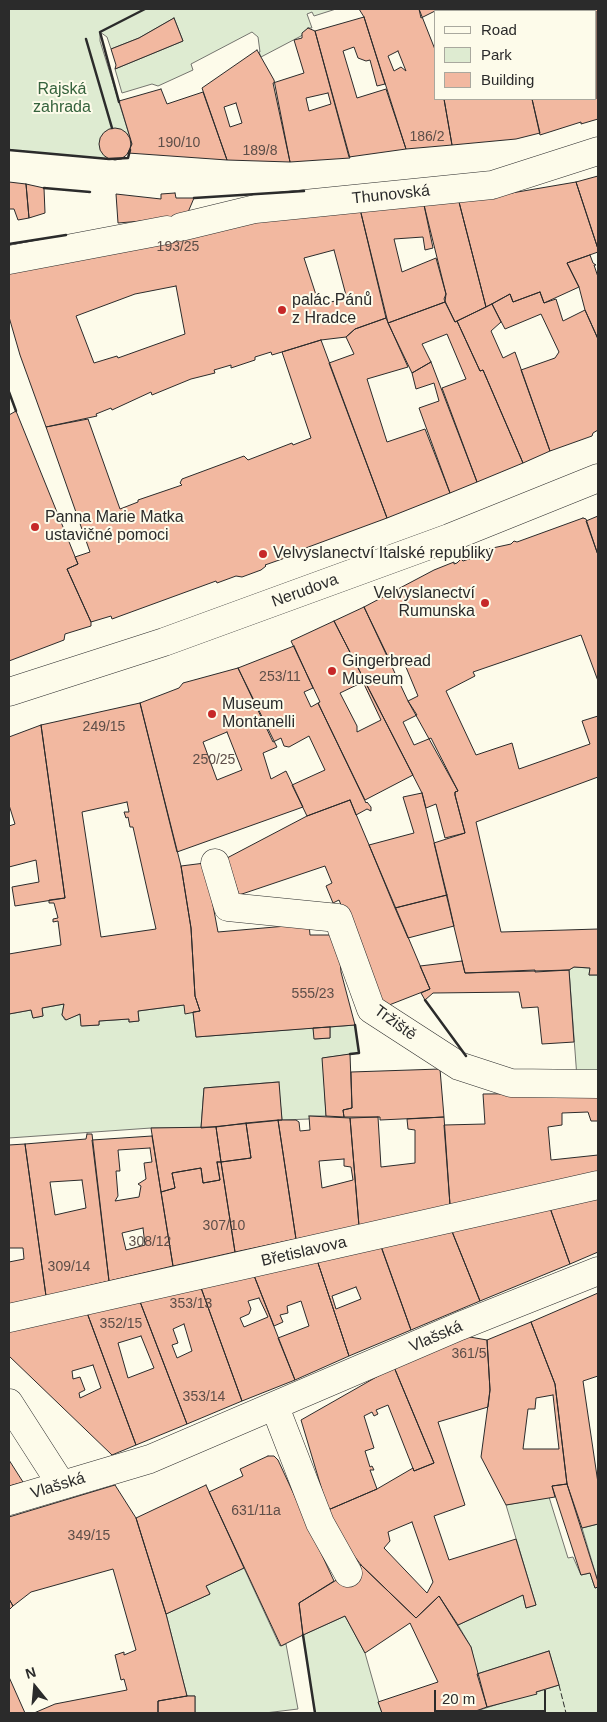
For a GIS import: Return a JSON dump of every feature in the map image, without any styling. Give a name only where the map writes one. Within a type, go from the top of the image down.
[{"type":"street","name":"Thunovská","points":[[9,260],[174,229],[255,209],[492,185],[598,151]]},
{"type":"street","name":"Nerudova","points":[[9,692],[164,642],[449,538],[598,478]]},
{"type":"street","name":"Tržiště","points":[[215,863],[228,907],[338,918],[371,1009],[459,1066],[510,1083],[598,1084]]},
{"type":"street","name":"Břetislavova","points":[[9,1318],[598,1185]]},
{"type":"street","name":"Vlašská","points":[[9,1501],[150,1459],[460,1326],[598,1270]]},
{"type":"street","points":[[9,1404],[61,1484]]},
{"type":"street","points":[[275,1407],[320,1523],[348,1573]]},
{"type":"green space","name":"Rajská zahrada","points":[[9,9],[336,9],[314,16],[312,12],[307,14],[312,28],[308,28],[301,36],[261,57],[258,37],[252,32],[191,64],[193,70],[158,86],[152,84],[122,93],[115,69],[183,41],[174,18],[139,38],[111,49],[107,37],[100,32],[100,41],[132,144],[128,153],[122,159],[109,159],[9,150]]},
{"type":"green space","points":[[574,967],[590,968],[589,975],[598,975],[598,1076],[577,1078],[569,970]]},
{"type":"green space","points":[[64,1004],[62,1015],[65,1020],[80,1014],[82,1026],[99,1025],[99,1021],[129,1019],[129,1022],[139,1021],[138,1011],[184,1005],[193,1012],[196,1037],[313,1028],[315,1039],[330,1038],[330,1027],[355,1025],[359,1053],[323,1058],[326,1116],[282,1120],[278,1082],[204,1088],[201,1128],[151,1128],[9,1138],[9,1014],[31,1010],[33,1018],[43,1016],[42,1008]]},
{"type":"green space","points":[[549,1497],[568,1558],[573,1557],[581,1575],[590,1573],[595,1588],[598,1587],[598,1713],[470,1713],[559,1685],[549,1651],[477,1674],[471,1647],[458,1625],[523,1595],[526,1608],[536,1605],[506,1505]]},
{"type":"green space","points":[[598,1524],[598,1582],[582,1528]]},
{"type":"green space","points":[[244,1568],[280,1646],[286,1644],[298,1709],[265,1713],[195,1713],[195,1696],[187,1696],[166,1614],[210,1594],[206,1586]]},
{"type":"green space","points":[[345,1616],[365,1653],[382,1713],[315,1713],[303,1635]]},
{"type":"building","points":[[359,9],[419,9],[434,47],[434,100],[444,100],[452,145],[406,149],[364,17]],"holes":[[[398,51],[406,71],[401,67],[394,71],[388,56]]]},
{"type":"building","points":[[419,9],[439,9],[434,10],[421,18]]},
{"type":"building","points":[[472,9],[506,10],[472,10]]},
{"type":"building","points":[[598,9],[598,119],[581,124],[581,122],[540,135],[532,100],[597,100],[597,10],[560,10]]},
{"type":"building","points":[[364,17],[385,84],[377,86],[370,60],[366,61],[358,58],[354,47],[343,51],[357,98],[386,89],[406,149],[349,157],[315,31]]},
{"type":"building","points":[[174,18],[183,41],[115,69],[116,65],[111,49],[139,38]]},
{"type":"building","points":[[308,28],[315,31],[350,158],[290,162],[273,83],[304,73],[294,40],[302,38],[302,33]],"holes":[[[328,93],[331,104],[309,111],[306,98]]]},
{"type":"building","points":[[257,50],[274,80],[290,162],[227,160],[202,88]],"holes":[[[236,103],[242,123],[230,127],[224,107]]]},
{"type":"building","points":[[161,89],[167,104],[203,92],[227,160],[128,153],[132,144],[119,101]]},
{"type":"building","points":[[444,100],[532,100],[540,133],[516,139],[452,145]]},
{"type":"building","points":[[115,128],[121,129],[126,133],[130,138],[130,150],[126,155],[121,159],[115,160],[109,159],[104,155],[100,150],[99,144],[100,138],[104,133],[109,129]]},
{"type":"building","points":[[598,176],[598,249],[576,182]]},
{"type":"building","points":[[9,182],[26,184],[29,218],[18,220],[14,209],[9,209]]},
{"type":"building","points":[[576,182],[598,249],[598,252],[567,263],[579,287],[544,303],[540,292],[513,302],[510,294],[486,307],[459,202]]},
{"type":"building","points":[[26,184],[44,188],[45,213],[29,218]]},
{"type":"building","name":"palác Pánů z Hradce","points":[[175,193],[176,198],[194,198],[186,217],[257,222],[360,209],[386,318],[355,329],[346,337],[321,340],[272,355],[271,352],[231,368],[231,365],[214,370],[215,373],[191,379],[152,395],[151,392],[112,410],[111,408],[96,414],[97,416],[46,427],[20,355],[9,317],[9,273],[165,219],[118,223],[116,194],[161,199],[161,194]],"holes":[[[334,250],[347,299],[319,304],[304,258]],[[176,286],[185,334],[118,358],[117,356],[94,363],[76,316],[135,294]]]},
{"type":"building","points":[[459,202],[486,307],[455,322],[444,299],[446,294],[424,205]]},
{"type":"building","points":[[424,205],[433,248],[425,250],[423,237],[394,239],[402,272],[436,258],[446,294],[445,302],[388,323],[360,209]]},
{"type":"building","points":[[590,255],[593,263],[596,265],[594,265],[598,277],[598,339],[585,310],[579,287],[567,263]]},
{"type":"building","points":[[540,292],[544,303],[556,299],[563,321],[585,310],[598,339],[598,430],[592,436],[550,451],[521,370],[555,358],[559,352],[541,314],[505,329],[492,304],[510,294],[513,302]]},
{"type":"building","points":[[445,302],[455,322],[457,321],[480,371],[483,370],[523,463],[477,482],[442,388],[466,379],[447,334],[422,344],[431,362],[412,373],[388,323]]},
{"type":"building","points":[[492,304],[501,322],[491,331],[503,358],[515,352],[550,451],[523,463],[483,370],[480,371],[457,321]]},
{"type":"building","points":[[386,318],[408,367],[367,379],[387,442],[425,429],[450,493],[387,518],[329,363],[354,354],[346,337],[355,329]]},
{"type":"building","points":[[321,340],[387,518],[284,556],[285,558],[265,565],[261,570],[242,577],[236,576],[217,583],[216,581],[112,619],[111,616],[91,622],[67,569],[78,564],[75,557],[90,552],[46,427],[88,419],[120,509],[138,502],[138,500],[182,485],[180,483],[182,479],[244,456],[248,460],[292,443],[293,445],[311,438],[282,352]]},
{"type":"building","points":[[431,362],[477,482],[450,493],[419,408],[439,401],[434,383],[416,389],[412,373]]},
{"type":"building","name":"Panna Marie Matka ustavičné pomoci","points":[[16,411],[78,564],[67,569],[91,622],[91,626],[65,634],[64,640],[9,661],[9,415]]},
{"type":"building","points":[[598,516],[598,555],[586,521]]},
{"type":"building","points":[[583,518],[586,519],[598,555],[598,681],[581,635],[473,672],[475,676],[446,691],[476,755],[512,743],[519,769],[590,744],[582,721],[598,716],[598,777],[476,822],[501,932],[598,929],[598,975],[589,975],[590,968],[574,967],[569,970],[535,972],[535,970],[465,973],[434,843],[465,833],[455,795],[455,792],[458,791],[408,701],[418,696],[403,660],[392,665],[364,607],[434,570],[454,562],[454,564],[457,563],[461,559],[463,561],[478,556],[479,553],[484,554],[488,549],[511,544],[514,541],[517,542]]},
{"type":"building","points":[[364,607],[408,701],[417,715],[403,722],[414,745],[431,738],[458,791],[455,792],[455,795],[465,833],[445,838],[436,804],[426,808],[422,793],[334,621]]},
{"type":"building","points":[[334,621],[413,775],[365,800],[318,703],[320,702],[291,641]],"holes":[[[363,682],[381,720],[357,732],[357,726],[340,693]]]},
{"type":"building","points":[[294,646],[313,688],[304,692],[311,707],[318,703],[366,803],[371,807],[371,811],[367,809],[356,815],[350,800],[307,816],[292,785],[325,770],[309,736],[289,747],[284,746],[281,738],[273,742],[238,668]]},
{"type":"building","points":[[238,668],[277,747],[263,753],[271,779],[286,771],[303,807],[177,852],[140,703],[179,688],[183,683]],"holes":[[[227,732],[242,770],[217,780],[203,742]]]},
{"type":"building","points":[[140,703],[181,866],[191,928],[195,996],[200,1011],[185,1014],[184,1005],[138,1011],[139,1021],[129,1022],[129,1019],[99,1021],[99,1025],[81,1026],[80,1014],[66,1020],[62,1015],[64,1004],[42,1008],[43,1016],[33,1018],[31,1010],[9,1014],[9,954],[61,945],[58,921],[53,922],[53,919],[58,918],[54,903],[49,903],[49,900],[65,898],[41,725]],"holes":[[[127,802],[129,812],[124,812],[126,818],[128,817],[130,827],[133,827],[156,929],[101,937],[82,812]]]},
{"type":"building","points":[[41,725],[65,898],[15,906],[12,887],[39,882],[36,860],[9,867],[9,826],[15,824],[9,805],[9,737]]},
{"type":"building","points":[[422,793],[447,895],[395,908],[369,845],[414,833],[403,797]]},
{"type":"building","points":[[350,800],[430,989],[384,1007],[339,900],[333,903],[326,886],[332,883],[325,866],[239,895],[227,858],[307,816]]},
{"type":"building","points":[[205,863],[218,932],[309,924],[310,935],[332,935],[339,948],[341,972],[355,1025],[196,1037],[193,1012],[200,1011],[195,996],[191,928],[181,866]]},
{"type":"building","points":[[447,895],[454,926],[408,938],[395,908]]},
{"type":"building","points":[[462,961],[465,973],[569,970],[574,1042],[542,1044],[538,1007],[522,1008],[519,992],[433,993],[425,1000],[421,993],[430,989],[420,966]]},
{"type":"building","points":[[330,1027],[330,1038],[314,1039],[313,1028]]},
{"type":"building","points":[[350,1054],[352,1108],[343,1110],[344,1117],[326,1116],[322,1058]]},
{"type":"building","points":[[440,1069],[444,1117],[380,1120],[380,1117],[344,1117],[343,1110],[352,1108],[351,1072]]},
{"type":"building","points":[[279,1082],[282,1120],[201,1128],[204,1088]]},
{"type":"building","points":[[598,1093],[598,1121],[591,1121],[588,1112],[562,1113],[562,1125],[548,1127],[551,1160],[598,1155],[598,1174],[450,1205],[444,1125],[485,1124],[483,1094]]},
{"type":"building","points":[[309,1116],[350,1118],[359,1226],[296,1239],[278,1120],[296,1120],[299,1122],[300,1131],[310,1130]],"holes":[[[344,1159],[344,1166],[351,1167],[353,1180],[322,1188],[319,1161]]]},
{"type":"building","points":[[378,1117],[381,1167],[415,1163],[415,1130],[408,1129],[407,1119],[444,1117],[450,1205],[359,1226],[350,1118]]},
{"type":"building","points":[[278,1120],[296,1239],[235,1252],[221,1162],[251,1158],[246,1123]]},
{"type":"building","points":[[246,1123],[251,1158],[221,1162],[216,1127]]},
{"type":"building","points":[[216,1127],[221,1162],[217,1162],[220,1180],[203,1183],[201,1168],[172,1173],[175,1188],[161,1192],[151,1128]]},
{"type":"building","points":[[87,1134],[92,1134],[109,1281],[46,1296],[25,1144],[86,1139]],"holes":[[[82,1180],[86,1208],[55,1215],[50,1182]]]},
{"type":"building","points":[[152,1136],[173,1266],[109,1281],[92,1140]],"holes":[[[150,1148],[152,1162],[144,1163],[146,1179],[138,1184],[141,1186],[139,1197],[115,1201],[118,1196],[116,1171],[120,1171],[118,1150]],[[143,1228],[145,1245],[126,1250],[122,1233]]]},
{"type":"building","points":[[25,1144],[46,1296],[9,1304],[9,1262],[24,1259],[23,1248],[9,1248],[9,1145]]},
{"type":"building","points":[[217,1162],[221,1162],[235,1252],[173,1266],[161,1192],[175,1188],[172,1173],[201,1168],[203,1183],[220,1180]]},
{"type":"building","points":[[598,1197],[598,1252],[570,1264],[550,1208]]},
{"type":"building","points":[[550,1208],[570,1264],[480,1301],[451,1229]]},
{"type":"building","points":[[451,1229],[480,1301],[411,1330],[380,1244]]},
{"type":"building","points":[[381,1246],[411,1330],[349,1356],[317,1260]],"holes":[[[356,1287],[361,1299],[336,1309],[332,1296]]]},
{"type":"building","points":[[317,1260],[349,1356],[295,1380],[278,1338],[309,1326],[301,1301],[287,1306],[288,1313],[280,1315],[283,1322],[274,1326],[253,1273]]},
{"type":"building","points":[[253,1273],[295,1380],[242,1401],[200,1285]],"holes":[[[259,1298],[268,1317],[244,1327],[240,1318],[249,1314],[251,1309],[248,1301]]]},
{"type":"building","points":[[200,1285],[242,1401],[187,1424],[139,1299]],"holes":[[[184,1324],[192,1351],[177,1358],[172,1345],[178,1343],[173,1329]]]},
{"type":"building","points":[[598,1293],[598,1376],[583,1381],[598,1483],[598,1524],[582,1528],[567,1484],[555,1384],[531,1322]]},
{"type":"building","points":[[139,1299],[187,1424],[136,1445],[86,1310]],"holes":[[[141,1336],[154,1368],[128,1378],[118,1343]]]},
{"type":"building","points":[[86,1310],[136,1445],[112,1455],[9,1356],[9,1330]],"holes":[[[93,1365],[101,1388],[80,1398],[79,1393],[85,1390],[80,1377],[73,1379],[72,1371]]]},
{"type":"building","points":[[531,1322],[555,1384],[567,1484],[552,1486],[555,1497],[506,1505],[481,1457],[490,1390],[487,1340]],"holes":[[[553,1395],[559,1449],[523,1449],[528,1409],[535,1409],[536,1398]]]},
{"type":"building","points":[[464,1336],[487,1340],[490,1390],[488,1407],[438,1422],[465,1505],[434,1516],[449,1560],[516,1539],[536,1605],[526,1608],[523,1595],[458,1625],[439,1596],[416,1618],[361,1565],[352,1553],[328,1510],[377,1489],[413,1468],[414,1471],[434,1463],[394,1367]],"holes":[[[412,1522],[433,1582],[427,1593],[384,1548],[390,1541],[388,1532]]]},
{"type":"building","points":[[394,1367],[434,1463],[414,1471],[388,1405],[376,1410],[378,1414],[374,1416],[372,1412],[364,1416],[374,1448],[365,1451],[370,1467],[372,1466],[374,1470],[370,1470],[377,1489],[328,1510],[301,1420]]},
{"type":"building","points":[[268,1456],[274,1456],[278,1460],[334,1581],[299,1603],[303,1635],[281,1646],[209,1492],[243,1476],[240,1469]]},
{"type":"building","points":[[9,1460],[23,1482],[9,1486]]},
{"type":"building","points":[[567,1484],[598,1582],[598,1587],[595,1588],[590,1573],[581,1575],[552,1486]]},
{"type":"building","points":[[115,1485],[136,1518],[166,1614],[187,1696],[158,1701],[158,1713],[34,1713],[55,1704],[127,1690],[124,1679],[121,1680],[115,1655],[124,1652],[124,1655],[136,1650],[113,1569],[31,1592],[13,1606],[9,1599],[9,1517]]},
{"type":"building","points":[[206,1485],[244,1568],[206,1586],[210,1594],[166,1614],[136,1518]]},
{"type":"building","points":[[361,1565],[416,1618],[439,1596],[471,1647],[487,1707],[470,1713],[382,1713],[378,1702],[438,1682],[410,1623],[365,1653],[345,1616],[303,1635],[299,1603]]},
{"type":"building","points":[[9,1599],[13,1606],[9,1610]]},
{"type":"building","points":[[549,1651],[559,1685],[536,1692],[537,1694],[487,1707],[477,1674]]},
{"type":"building","points":[[9,1677],[25,1713],[9,1713]]},
{"type":"building","points":[[195,1696],[195,1713],[158,1713],[158,1701]]},
{"type":"fence","points":[[559,1685],[566,1713]]},
{"type":"wall","points":[[119,102],[100,32],[145,9]]},
{"type":"wall","points":[[86,39],[112,128]]},
{"type":"wall","points":[[9,150],[109,159],[128,158],[130,150]]},
{"type":"wall","points":[[44,188],[90,192]]},
{"type":"wall","points":[[194,198],[304,191]]},
{"type":"wall","points":[[9,244],[66,235]]},
{"type":"wall","points":[[9,392],[16,411]]},
{"type":"wall","points":[[425,1000],[466,1056]]},
{"type":"wall","points":[[350,1054],[359,1053],[355,1025]]},
{"type":"wall","points":[[303,1635],[315,1713]]},
{"type":"place","name":"palác Pánů z Hradce","points":[[282,310]]},
{"type":"place","name":"Panna Marie Matka ustavičné pomoci","points":[[35,527]]},
{"type":"place","name":"Velvyslanectví Italské republiky","points":[[263,554]]},
{"type":"place","name":"Velvyslanectví Rumunska","points":[[485,603]]},
{"type":"place","name":"Gingerbread Museum","points":[[332,671]]},
{"type":"place","name":"Museum Montanelli","points":[[212,714]]}]
